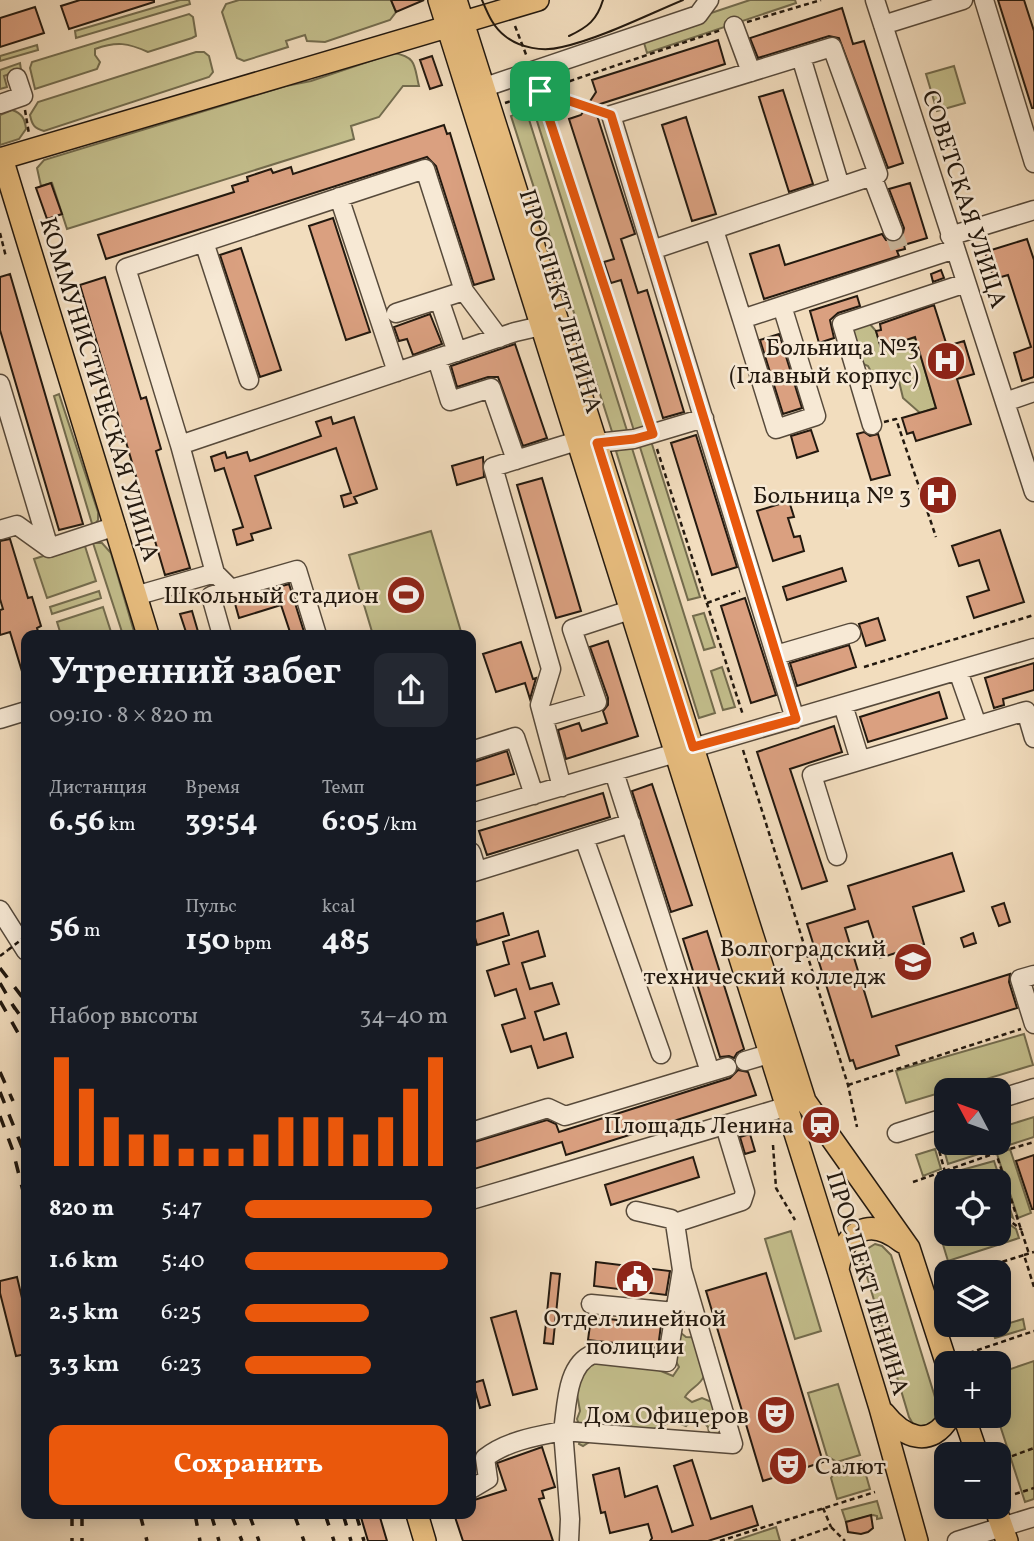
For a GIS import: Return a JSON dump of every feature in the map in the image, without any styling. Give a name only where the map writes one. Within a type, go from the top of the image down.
[{"type":"main road","name":"ПРОСПЕКТ ЛЕНИНА","points":[[439,0],[456,24],[485,87],[587,442],[795,1104],[838,1270],[917,1541]]},
{"type":"main road","name":"ПРОСПЕКТ ЛЕНИНА","points":[[456,0],[456,24],[541,326],[587,442],[630,610],[684,751],[769,1054],[795,1104],[909,1248],[943,1351]]},
{"type":"main road","points":[[1,158],[538,0]]},
{"type":"main road","name":"КОММУНИСТИЧЕСКАЯ УЛИЦА","points":[[1,158],[146,630]]},
{"type":"main road","points":[[838,1270],[840,1253],[846,1242],[860,1231],[882,1229],[909,1248]]},
{"type":"main road","points":[[880,1408],[899,1430],[917,1438],[929,1436],[941,1428]]},
{"type":"main road","points":[[418,1519],[425,1541]]},
{"type":"street","points":[[485,87],[698,15],[709,0]]},
{"type":"street","name":"СОВЕТСКАЯ УЛИЦА","points":[[876,0],[1034,492]]},
{"type":"street","points":[[883,25],[963,0]]},
{"type":"street","points":[[984,0],[1034,163]]},
{"type":"street","points":[[734,26],[751,72]]},
{"type":"street","points":[[652,250],[878,174],[832,47],[611,115],[652,250],[704,418],[776,655],[796,719]]},
{"type":"street","points":[[801,57],[841,186]]},
{"type":"street","points":[[0,104],[23,96],[18,78]]},
{"type":"street","points":[[231,589],[215,573],[180,445],[126,268],[425,169],[464,291],[499,338]]},
{"type":"street","points":[[872,176],[893,231]]},
{"type":"street","points":[[340,197],[397,372]]},
{"type":"street","points":[[742,318],[782,306],[1034,210]]},
{"type":"street","points":[[714,230],[776,429],[816,416],[782,306]]},
{"type":"street","points":[[204,242],[249,380]]},
{"type":"street","points":[[872,425],[842,324],[966,283]]},
{"type":"street","points":[[396,313],[464,291]]},
{"type":"street","points":[[439,299],[457,352]]},
{"type":"street","points":[[180,445],[541,326]]},
{"type":"street","points":[[437,359],[450,401],[491,388],[516,460]]},
{"type":"street","points":[[0,384],[7,430],[48,548]]},
{"type":"street","points":[[1005,402],[1034,392]]},
{"type":"street","points":[[562,787],[540,705],[551,668],[493,467],[587,442],[634,439],[704,418]]},
{"type":"street","points":[[6,524],[48,548],[116,526]]},
{"type":"street","points":[[221,630],[211,596],[297,570],[315,630]]},
{"type":"street","points":[[135,596],[215,573]]},
{"type":"street","points":[[543,638],[630,610]]},
{"type":"street","points":[[544,718],[597,702],[572,629]]},
{"type":"street","points":[[776,655],[851,633]]},
{"type":"street","points":[[476,812],[1034,648]]},
{"type":"street","points":[[551,668],[582,660]]},
{"type":"street","points":[[958,671],[976,726]]},
{"type":"street","points":[[843,705],[860,760]]},
{"type":"street","points":[[837,856],[813,775],[1026,711],[1034,738]]},
{"type":"street","points":[[0,719],[21,713]]},
{"type":"street","points":[[476,749],[515,737],[534,795]]},
{"type":"street","points":[[476,1130],[548,1108],[565,1116],[718,1069],[614,772]]},
{"type":"street","points":[[476,871],[631,823]]},
{"type":"street","points":[[584,838],[661,1054]]},
{"type":"street","points":[[0,910],[21,943]]},
{"type":"street","points":[[1027,1026],[1020,979],[1034,975]]},
{"type":"street","points":[[745,1061],[769,1054]]},
{"type":"street","points":[[1012,1095],[1034,1088]]},
{"type":"street","points":[[476,1199],[795,1104]]},
{"type":"street","points":[[897,1133],[934,1121]]},
{"type":"street","points":[[675,1223],[736,1204],[745,1196],[725,1126]]},
{"type":"street","points":[[476,1486],[488,1479],[485,1458],[493,1452],[529,1438],[563,1431],[733,1444],[682,1270],[675,1223],[671,1219],[636,1211]]},
{"type":"street","points":[[569,1541],[570,1519],[563,1431],[570,1383],[584,1358],[593,1354],[667,1362],[682,1270]]},
{"type":"street","points":[[591,1304],[676,1312]]},
{"type":"street","points":[[957,1541],[1004,1534],[1034,1517]]},
{"type":"path","points":[[802,0],[802,6]]},
{"type":"path","points":[[505,103],[734,26],[821,0]]},
{"type":"path","points":[[540,91],[611,115]]},
{"type":"path","points":[[540,91],[743,715]]},
{"type":"path","points":[[24,102],[29,136]]},
{"type":"path","points":[[0,233],[6,257]]},
{"type":"path","points":[[872,425],[896,419],[936,537]]},
{"type":"path","points":[[707,603],[755,586]]},
{"type":"path","points":[[864,667],[1034,615]]},
{"type":"path","points":[[743,750],[848,1085],[857,1127]]},
{"type":"path","points":[[0,956],[21,940]]},
{"type":"path","points":[[848,1085],[1027,1026]]},
{"type":"path","points":[[1012,1148],[1034,1142]]},
{"type":"path","points":[[773,1145],[776,1188],[795,1220]]},
{"type":"path","points":[[953,1169],[991,1155]]},
{"type":"path","points":[[997,1155],[1029,1254]]},
{"type":"path","points":[[913,1182],[934,1175]]},
{"type":"path","points":[[1011,1222],[1022,1230]]},
{"type":"path","points":[[1008,1260],[1034,1252]]},
{"type":"path","points":[[1024,1255],[1034,1287]]},
{"type":"path","points":[[975,1351],[1034,1331]]},
{"type":"path","points":[[1011,1456],[1034,1448]]},
{"type":"path","points":[[1015,1494],[1034,1488]]},
{"type":"path","points":[[720,1541],[875,1492]]},
{"type":"path","points":[[823,1508],[831,1527],[845,1541]]},
{"type":"path","points":[[791,1541],[831,1527]]},
{"type":"shaded area","points":[[180,0],[189,0],[190,4],[76,38],[75,31]]},
{"type":"shaded area","points":[[239,0],[391,0],[396,12],[390,20],[325,42],[307,41],[305,35],[286,41],[288,47],[244,61],[237,58],[222,12],[226,4]]},
{"type":"shaded area","points":[[750,0],[795,0],[796,3],[647,53],[642,36]]},
{"type":"shaded area","points":[[189,14],[193,17],[196,36],[192,38],[148,52],[122,44],[103,46],[95,49],[95,55],[100,62],[97,69],[35,89],[30,68],[32,62]]},
{"type":"shaded area","points":[[37,45],[38,50],[0,61],[0,56]]},
{"type":"shaded area","points":[[196,52],[204,52],[209,56],[213,72],[209,77],[44,131],[32,121],[30,115],[38,102]]},
{"type":"shaded area","points":[[394,53],[411,60],[419,86],[403,86],[379,117],[351,126],[354,139],[67,229],[52,183],[41,186],[37,168],[44,160],[286,86],[311,81]]},
{"type":"shaded area","points":[[20,63],[21,70],[4,76],[7,87],[0,89],[0,70]]},
{"type":"shaded area","points":[[954,66],[965,103],[937,111],[926,74]]},
{"type":"shaded area","points":[[540,102],[647,429],[635,434],[532,105]]},
{"type":"shaded area","points":[[12,110],[22,117],[26,129],[19,139],[0,145],[0,115]]},
{"type":"shaded area","points":[[526,110],[629,437],[615,441],[511,116]]},
{"type":"shaded area","points":[[869,323],[876,331],[881,348],[915,337],[936,408],[920,413],[903,398],[898,377],[885,380],[874,377],[868,366],[859,362],[851,331],[857,325]]},
{"type":"shaded area","points":[[59,394],[98,512],[98,520],[93,527],[54,396]]},
{"type":"shaded area","points":[[651,441],[700,597],[688,600],[639,444]]},
{"type":"shaded area","points":[[631,445],[715,713],[699,718],[616,451]]},
{"type":"shaded area","name":"Школьный стадион","points":[[431,531],[461,630],[372,630],[349,555]]},
{"type":"shaded area","points":[[84,543],[96,581],[47,598],[34,559]]},
{"type":"shaded area","points":[[93,543],[102,543],[111,553],[134,630],[121,630]]},
{"type":"shaded area","points":[[99,591],[101,598],[52,614],[50,607]]},
{"type":"shaded area","points":[[103,607],[110,630],[59,630],[57,622]]},
{"type":"shaded area","points":[[704,613],[715,647],[704,650],[693,616]]},
{"type":"shaded area","points":[[722,667],[735,707],[723,710],[711,671]]},
{"type":"shaded area","points":[[1024,1034],[1033,1065],[990,1078],[934,1078],[934,1095],[906,1103],[896,1071]]},
{"type":"shaded area","points":[[1034,1117],[1034,1137],[1012,1144],[1012,1124]]},
{"type":"shaded area","points":[[934,1149],[941,1169],[934,1169],[934,1172],[923,1176],[916,1155]]},
{"type":"shaded area","points":[[946,1155],[976,1155],[948,1164]]},
{"type":"shaded area","points":[[997,1155],[1012,1155],[1031,1213],[1018,1218],[1011,1197],[1011,1169],[1002,1169]]},
{"type":"shaded area","points":[[994,1161],[997,1169],[965,1169]]},
{"type":"shaded area","points":[[1011,1225],[1016,1229],[1019,1238],[1011,1241]]},
{"type":"shaded area","points":[[791,1231],[821,1331],[795,1339],[765,1239]]},
{"type":"shaded area","points":[[875,1244],[882,1246],[891,1255],[934,1394],[934,1425],[916,1429],[909,1417],[862,1260],[867,1249]]},
{"type":"shaded area","points":[[943,1246],[994,1246],[951,1260],[948,1260]]},
{"type":"shaded area","points":[[1023,1319],[1025,1329],[1011,1333],[1011,1323]]},
{"type":"shaded area","points":[[681,1333],[686,1337],[711,1338],[715,1349],[706,1373],[685,1397],[692,1402],[702,1398],[719,1405],[726,1443],[710,1438],[708,1427],[702,1420],[694,1419],[686,1426],[673,1421],[654,1429],[625,1425],[611,1428],[583,1446],[579,1444],[582,1433],[577,1419],[580,1411],[576,1388],[579,1377],[593,1359],[656,1369],[673,1376],[679,1367],[674,1358],[675,1335]]},
{"type":"shaded area","points":[[1034,1361],[1034,1499],[1025,1502],[1011,1459],[1011,1442],[1005,1442],[1001,1428],[1011,1428],[1011,1369]]},
{"type":"shaded area","points":[[838,1384],[860,1455],[837,1462],[827,1456],[808,1393]]},
{"type":"shaded area","points":[[862,1461],[870,1489],[837,1499],[831,1478],[839,1467]]},
{"type":"shaded area","points":[[877,1501],[882,1518],[877,1519],[877,1516],[873,1515],[846,1522],[842,1510]]},
{"type":"shaded area","points":[[776,1527],[780,1541],[734,1541]]},
{"type":"building","points":[[80,0],[154,2],[69,29],[61,6]]},
{"type":"building","points":[[391,0],[424,0],[396,12]]},
{"type":"building","points":[[998,0],[1024,0],[1034,31],[1034,108],[1032,108]]},
{"type":"building","points":[[35,7],[44,33],[0,47],[0,18]]},
{"type":"building","points":[[842,8],[853,44],[864,41],[903,163],[888,168],[839,38],[829,36],[758,58],[750,38]]},
{"type":"building","points":[[718,40],[725,64],[594,106],[635,234],[621,239],[638,293],[647,290],[684,412],[663,418],[621,280],[611,283],[604,262],[614,259],[569,119],[581,115],[596,92],[592,80]]},
{"type":"building","points":[[432,56],[442,85],[430,89],[420,60]]},
{"type":"building","points":[[783,90],[813,184],[789,192],[759,97]]},
{"type":"building","points":[[686,117],[716,214],[692,221],[662,125]]},
{"type":"building","points":[[444,125],[447,134],[450,133],[494,279],[474,285],[436,166],[427,157],[106,259],[98,235],[234,192],[232,186],[248,181],[247,177],[271,169],[273,173],[291,167],[293,174]]},
{"type":"building","points":[[51,183],[62,214],[47,219],[36,188]]},
{"type":"building","points":[[910,183],[927,238],[904,245],[905,249],[897,251],[899,256],[764,299],[750,254],[779,245],[785,265],[882,234],[886,240],[898,241],[902,238],[904,228],[889,189]]},
{"type":"building","points":[[333,218],[370,332],[346,340],[309,226]]},
{"type":"building","points":[[1027,239],[1034,260],[1034,377],[1022,381],[1014,353],[1031,347],[1008,275],[994,279],[985,252]]},
{"type":"building","points":[[241,248],[281,370],[260,377],[220,255]]},
{"type":"building","points":[[941,270],[944,278],[933,282],[931,274]]},
{"type":"building","points":[[10,274],[83,524],[59,530],[0,330],[0,277]]},
{"type":"building","points":[[105,277],[141,399],[146,397],[161,449],[156,451],[190,568],[165,575],[80,285]]},
{"type":"building","points":[[857,296],[860,306],[838,313],[830,320],[834,338],[819,343],[810,311]]},
{"type":"building","name":"Больница №3 (Главный корпус)","points":[[934,305],[947,346],[964,341],[974,374],[957,379],[971,424],[916,441],[913,432],[907,434],[902,418],[936,408],[915,337],[881,348],[876,331],[881,330],[880,324]]},
{"type":"building","points":[[430,314],[442,344],[413,355],[407,339],[399,341],[394,327]]},
{"type":"building","points":[[779,334],[802,408],[783,414],[760,340]]},
{"type":"building","points":[[515,344],[547,438],[523,446],[498,377],[488,377],[457,387],[451,366]]},
{"type":"building","points":[[331,417],[333,424],[354,417],[377,489],[354,497],[357,503],[344,507],[341,496],[351,493],[336,448],[255,476],[271,528],[251,534],[253,540],[237,545],[233,530],[243,527],[224,468],[215,471],[211,457],[225,452],[227,458],[247,452],[250,461],[321,436],[316,422]]},
{"type":"building","points":[[811,430],[818,451],[797,458],[791,436]]},
{"type":"building","points":[[864,432],[870,436],[878,434],[890,475],[871,480],[857,434]]},
{"type":"building","points":[[696,435],[737,567],[712,575],[671,443]]},
{"type":"building","points":[[483,457],[484,477],[457,485],[452,466]]},
{"type":"building","points":[[542,478],[581,611],[556,618],[517,485]]},
{"type":"building","points":[[789,501],[794,517],[788,518],[794,537],[800,536],[804,551],[773,561],[757,511]]},
{"type":"building","points":[[1000,530],[1024,602],[974,618],[967,597],[989,590],[979,560],[959,566],[952,546]]},
{"type":"building","points":[[10,539],[28,598],[32,597],[41,626],[38,630],[21,630],[21,668],[10,632],[0,635],[0,610],[3,609],[0,599],[0,541]]},
{"type":"building","points":[[842,568],[846,581],[787,600],[783,587]]},
{"type":"building","points":[[289,584],[303,630],[289,630],[281,605],[239,618],[234,600]]},
{"type":"building","points":[[745,598],[776,695],[751,703],[721,606]]},
{"type":"building","points":[[192,611],[198,630],[185,630],[180,614]]},
{"type":"building","points":[[878,618],[885,640],[866,646],[859,624]]},
{"type":"building","points":[[608,641],[638,736],[566,759],[558,730],[579,723],[582,731],[607,723],[603,711],[608,705],[608,698],[590,647]]},
{"type":"building","points":[[521,642],[533,679],[536,678],[530,699],[525,683],[496,692],[483,654]]},
{"type":"building","points":[[849,645],[856,667],[797,686],[790,663]]},
{"type":"building","points":[[1034,663],[1034,690],[1003,699],[1004,705],[994,708],[985,678]]},
{"type":"building","points":[[939,692],[947,718],[868,742],[860,717]]},
{"type":"building","points":[[834,726],[842,752],[790,769],[827,881],[802,889],[757,752]]},
{"type":"building","points":[[507,751],[514,774],[476,785],[476,761]]},
{"type":"building","points":[[652,784],[692,905],[671,912],[632,791]]},
{"type":"building","points":[[603,793],[610,817],[487,855],[479,831]]},
{"type":"building","name":"Волгоградский технический колледж","points":[[952,853],[964,891],[913,907],[924,944],[880,958],[868,921],[845,928],[872,1017],[1010,974],[1009,982],[1017,1008],[896,1046],[899,1055],[856,1069],[853,1060],[850,1061],[807,924],[855,909],[848,886]]},
{"type":"building","points":[[1004,903],[1010,922],[999,926],[992,907]]},
{"type":"building","points":[[503,913],[509,935],[477,945],[476,921]]},
{"type":"building","points":[[538,931],[545,956],[522,963],[530,989],[552,983],[559,1004],[535,1012],[544,1040],[566,1033],[573,1057],[538,1068],[531,1046],[511,1052],[502,1025],[525,1018],[516,989],[495,996],[487,971],[509,964],[503,942]]},
{"type":"building","points":[[707,931],[744,1049],[734,1058],[720,1057],[683,939]]},
{"type":"building","points":[[973,933],[976,943],[964,947],[961,938]]},
{"type":"building","points":[[738,1070],[748,1072],[756,1095],[566,1155],[562,1142],[476,1168],[476,1141],[547,1120],[556,1124],[559,1132],[730,1078]]},
{"type":"building","points":[[750,1134],[755,1151],[745,1154],[740,1137]]},
{"type":"building","points":[[1034,1155],[1034,1209],[1032,1209],[1016,1161]]},
{"type":"building","points":[[693,1157],[699,1177],[611,1205],[605,1185]]},
{"type":"building","name":"Отдел линейной полиции","points":[[596,1262],[670,1271],[666,1295],[594,1286]]},
{"type":"building","points":[[551,1273],[560,1274],[553,1344],[544,1343]]},
{"type":"building","name":"Дом Офицеров","points":[[766,1273],[823,1462],[763,1481],[706,1291]]},
{"type":"building","points":[[17,1277],[21,1294],[21,1355],[16,1356],[0,1293],[0,1281]]},
{"type":"building","points":[[516,1311],[537,1389],[513,1395],[491,1318]]},
{"type":"building","points":[[591,1317],[661,1325],[658,1348],[588,1340]]},
{"type":"building","points":[[483,1380],[490,1405],[480,1408],[476,1382]]},
{"type":"building","points":[[542,1447],[555,1487],[542,1491],[544,1498],[539,1499],[553,1541],[463,1541],[456,1519],[476,1519],[476,1499],[506,1490],[497,1463]]},
{"type":"building","points":[[692,1460],[711,1519],[752,1506],[758,1525],[708,1541],[650,1541],[652,1538],[648,1524],[610,1533],[605,1512],[601,1513],[593,1475],[619,1468],[625,1497],[657,1486],[672,1532],[693,1525],[674,1466]]},
{"type":"building","points":[[871,1515],[873,1528],[868,1532],[848,1532],[846,1522]]},
{"type":"building","points":[[361,1519],[380,1519],[387,1541],[368,1541]]},
{"type":"tunnel","points":[[893,231],[900,250]]},
{"type":"tram line","points":[[482,0],[494,24],[505,36],[525,46],[547,49],[591,38],[683,0]]},
{"type":"tram line","points":[[569,36],[591,22],[603,0]]},
{"type":"railway","points":[[0,968],[21,995]]},
{"type":"railway","points":[[0,983],[15,1009]]},
{"type":"railway","points":[[0,1001],[21,1038]]},
{"type":"railway","points":[[12,1004],[21,1017]]},
{"type":"railway","points":[[0,1072],[13,1101]]},
{"type":"railway","points":[[0,1092],[21,1144]]},
{"type":"railway","points":[[0,1116],[21,1183]]},
{"type":"railway","points":[[72,1519],[72,1541]]},
{"type":"railway","points":[[82,1519],[82,1541]]},
{"type":"railway","points":[[141,1519],[147,1541]]},
{"type":"railway","points":[[196,1519],[200,1541]]},
{"type":"railway","points":[[212,1519],[219,1541]]},
{"type":"railway","points":[[233,1519],[242,1541]]},
{"type":"railway","points":[[251,1519],[259,1541]]},
{"type":"railway","points":[[296,1519],[304,1541]]},
{"type":"railway","points":[[327,1519],[334,1541]]},
{"type":"railway","points":[[344,1519],[351,1541]]},
{"type":"railway","points":[[357,1519],[364,1541]]},
{"type":"place","name":"Больница №3 (Главный корпус)","points":[[946,361]]},
{"type":"place","name":"Больница № 3","points":[[938,495]]},
{"type":"place","name":"Школьный стадион","points":[[406,595]]},
{"type":"place","name":"Волгоградский технический колледж","points":[[913,962]]},
{"type":"place","name":"Площадь Ленина","points":[[821,1125]]},
{"type":"place","name":"Отдел линейной полиции","points":[[635,1279]]},
{"type":"place","name":"Дом Офицеров","points":[[776,1415]]},
{"type":"place","name":"Салют","points":[[788,1466]]},
{"type":"route","points":[[540,91],[611,115],[796,719],[693,747],[597,443],[653,434],[540,91]]}]
